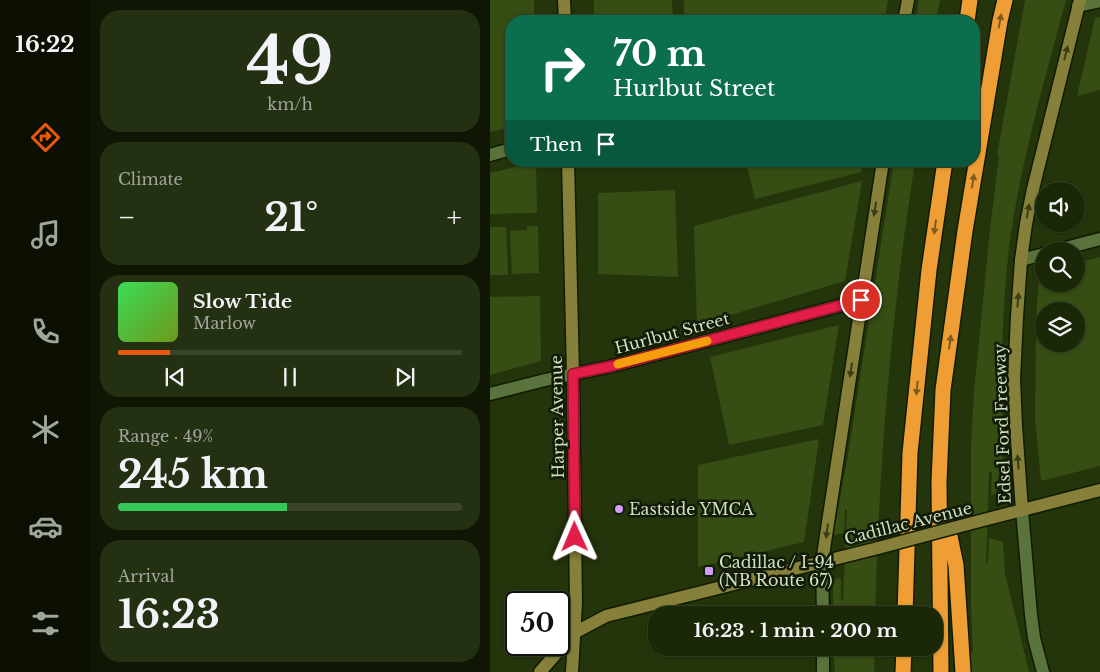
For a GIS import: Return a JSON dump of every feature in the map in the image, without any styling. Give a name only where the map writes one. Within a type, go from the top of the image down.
[{"type":"highway","points":[[967,15],[970,0]]},
{"type":"highway","points":[[980,142],[1005,0]]},
{"type":"highway","points":[[905,606],[910,453],[929,270],[944,167]]},
{"type":"highway","points":[[941,672],[939,482],[943,390],[976,167]]},
{"type":"highway","points":[[939,482],[956,565],[962,672]]},
{"type":"highway","points":[[903,672],[904,656]]},
{"type":"main road","points":[[564,0],[565,15]]},
{"type":"main road","points":[[905,15],[908,0]]},
{"type":"main road","name":"Edsel Ford Freeway","points":[[1022,510],[1014,379],[1021,260],[1033,189],[1079,3]]},
{"type":"main road","name":"Harper Avenue","points":[[568,167],[576,603],[572,672]]},
{"type":"main road","points":[[822,562],[882,167]]},
{"type":"main road","name":"Cadillac Avenue","points":[[540,672],[574,633],[606,616],[1100,490]]},
{"type":"street","points":[[1079,3],[1100,1]]},
{"type":"street","points":[[490,155],[505,151]]},
{"type":"street","points":[[1085,243],[1100,239]]},
{"type":"street","points":[[1021,260],[1035,256]]},
{"type":"street","name":"Hurlbut Street","points":[[490,394],[612,366],[861,300]]},
{"type":"street","name":"Edsel Ford Freeway","points":[[1022,510],[1031,615],[1034,638],[1043,672]]},
{"type":"street","points":[[822,562],[822,606]]},
{"type":"street","points":[[823,656],[823,672]]},
{"type":"green space","points":[[490,0],[534,0],[534,15],[505,15],[505,128],[490,132]]},
{"type":"green space","points":[[594,0],[672,0],[673,15],[594,15]]},
{"type":"green space","points":[[684,0],[888,0],[886,15],[684,15]]},
{"type":"green space","points":[[919,0],[940,0],[937,15],[917,15]]},
{"type":"green space","points":[[1025,0],[1066,0],[1026,154],[1009,248],[1003,335],[1003,480],[997,480],[996,494],[991,495],[992,472],[989,471],[986,563],[988,563],[989,538],[1003,542],[1005,573],[1029,672],[970,672],[973,650],[971,608],[971,447],[974,392],[999,156],[997,155]]},
{"type":"green space","points":[[1100,17],[1100,90],[1077,96],[1095,18]]},
{"type":"green space","points":[[515,167],[536,167],[537,213],[490,214],[490,173]]},
{"type":"green space","points":[[747,167],[861,167],[861,172],[755,199]]},
{"type":"green space","points":[[893,167],[914,167],[895,313],[887,399],[878,529],[875,606],[833,606],[833,580],[839,578],[841,579],[841,600],[843,600],[847,509],[845,510],[844,533],[833,535],[847,461]]},
{"type":"green space","points":[[862,181],[845,281],[697,325],[694,226]]},
{"type":"green space","points":[[675,190],[678,277],[598,274],[598,193]]},
{"type":"green space","points":[[527,226],[538,226],[539,273],[512,274],[510,231],[527,230]]},
{"type":"green space","points":[[490,227],[506,227],[508,275],[490,275]]},
{"type":"green space","points":[[1100,257],[1100,466],[1041,481],[1035,419],[1036,352],[1085,352],[1085,302],[1037,301],[1038,292],[1085,292],[1085,261]]},
{"type":"green space","points":[[540,296],[541,361],[490,375],[490,297]]},
{"type":"green space","points":[[839,325],[823,425],[729,445],[710,357]]},
{"type":"green space","points":[[819,439],[804,542],[698,567],[698,465]]},
{"type":"green space","points":[[834,656],[875,656],[874,672],[835,672]]},
{"type":"slow traffic","points":[[618,364],[707,341]]},
{"type":"place","name":"Eastside YMCA","points":[[619,509]]},
{"type":"place","name":"Cadillac / I-94 (NB Route 67)","points":[[709,571]]},
{"type":"route","points":[[575,537],[573,374],[612,366],[861,300]]}]
